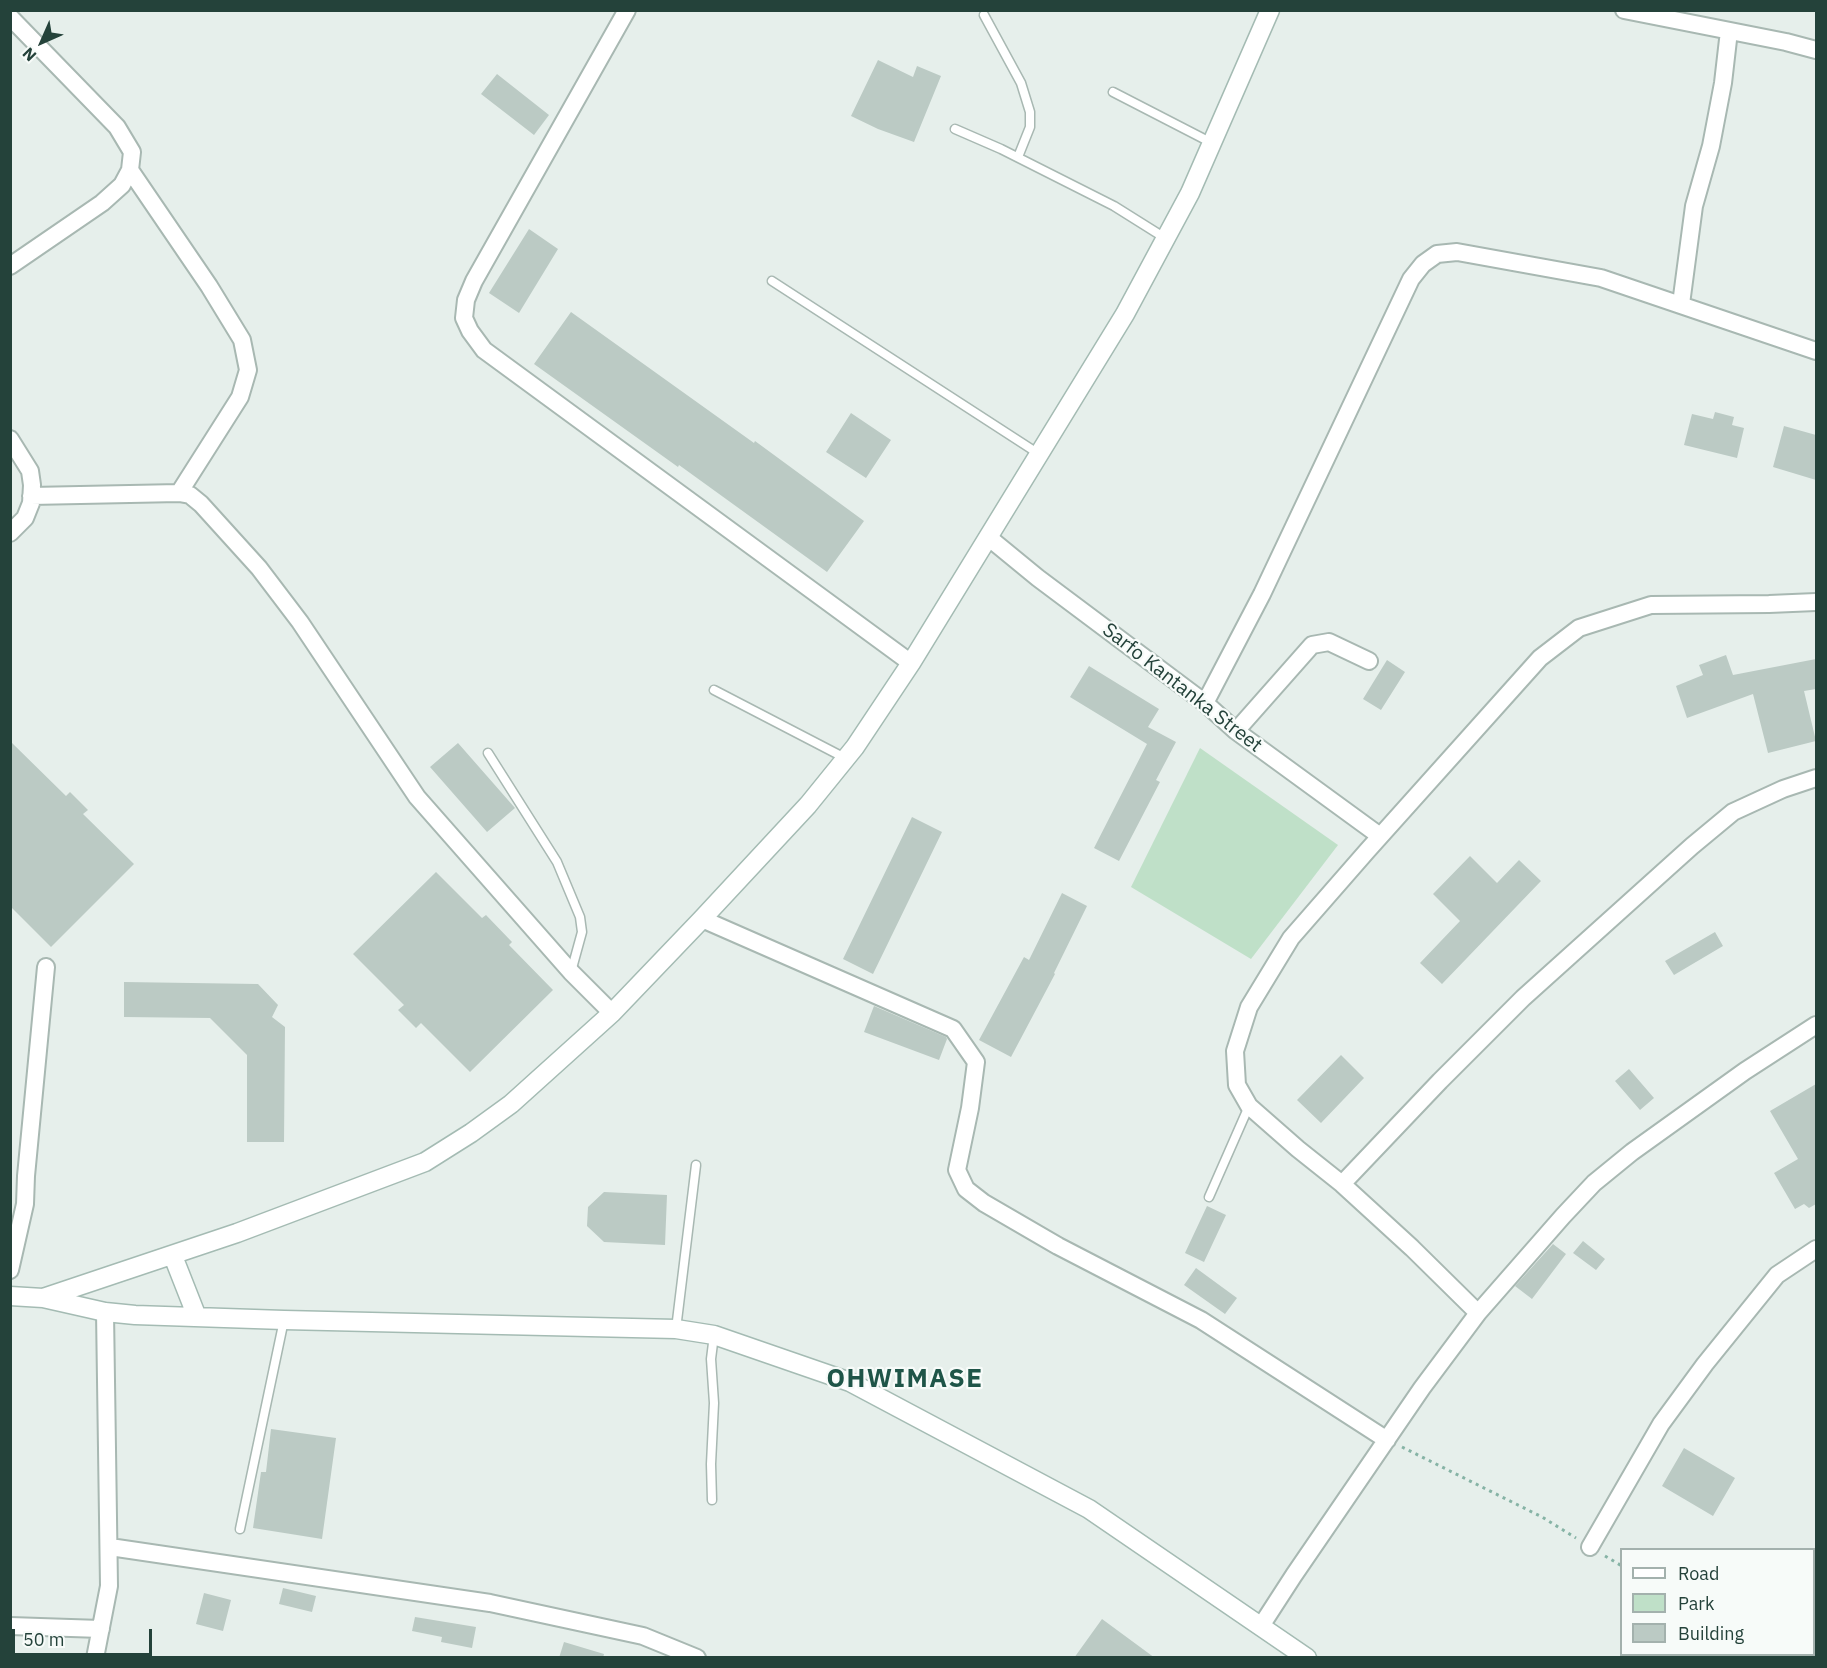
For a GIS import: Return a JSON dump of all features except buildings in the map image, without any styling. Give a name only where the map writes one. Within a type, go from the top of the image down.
[{"type":"street","points":[[627,10],[474,280],[466,300],[464,318],[470,331],[484,350],[911,663]]},
{"type":"street","points":[[42,1298],[237,1233],[424,1162],[471,1133],[511,1104],[612,1013],[702,919],[808,804],[846,759],[911,663],[1125,314],[1190,193],[1270,10]]},
{"type":"street","points":[[1624,10],[1816,50]]},
{"type":"street","points":[[10,17],[117,127],[132,152],[130,170],[122,185],[102,203],[10,266]]},
{"type":"street","points":[[1681,304],[1694,206],[1711,146],[1723,83],[1729,31]]},
{"type":"street","points":[[130,170],[242,339],[248,370],[240,397],[179,493]]},
{"type":"street","points":[[1205,702],[1272,573],[1411,279],[1423,264],[1437,254],[1457,252],[1601,279],[1816,351]]},
{"type":"street","points":[[10,439],[30,471],[32,485],[31,503],[25,518],[10,533]]},
{"type":"street","points":[[32,496],[179,493],[190,495],[201,504],[259,568],[300,622],[417,797],[571,972],[612,1013]]},
{"type":"street","name":"Sarfo Kantanka Street","points":[[987,537],[1133,650],[1205,702],[1236,731],[1380,836]]},
{"type":"street","points":[[1478,1313],[1342,1184],[1249,1106],[1237,1084],[1235,1051],[1249,1007],[1291,938],[1540,658],[1579,628],[1651,606],[1816,602]]},
{"type":"street","points":[[1236,731],[1312,645],[1329,642],[1369,661]]},
{"type":"street","points":[[1342,1184],[1523,998],[1692,846],[1733,812],[1783,789],[1816,778]]},
{"type":"street","points":[[702,919],[953,1029],[976,1062],[970,1108],[957,1170],[966,1189],[984,1203],[1058,1246],[1201,1320],[1387,1440]]},
{"type":"street","points":[[10,1270],[25,1204],[46,967]]},
{"type":"street","points":[[1261,1626],[1422,1388],[1478,1313],[1594,1183],[1632,1152],[1745,1071],[1816,1025]]},
{"type":"street","points":[[1590,1547],[1661,1424],[1705,1364],[1777,1275],[1816,1249]]},
{"type":"street","points":[[172,1256],[197,1317]]},
{"type":"street","points":[[10,1296],[42,1298],[105,1312],[284,1320],[676,1329],[714,1335],[850,1382],[1089,1509],[1308,1658]]},
{"type":"street","points":[[95,1658],[109,1586],[105,1312]]},
{"type":"street","points":[[110,1547],[490,1603],[643,1636],[697,1658]]},
{"type":"street","points":[[10,1626],[100,1629]]},
{"type":"lane","points":[[984,15],[1021,83],[1030,112],[1029,127],[1018,158]]},
{"type":"lane","points":[[1113,92],[1212,143]]},
{"type":"lane","points":[[955,129],[1114,206],[1166,238]]},
{"type":"lane","points":[[772,281],[1039,454]]},
{"type":"lane","points":[[714,690],[846,759]]},
{"type":"lane","points":[[489,753],[556,862],[580,917],[582,932],[571,972]]},
{"type":"lane","points":[[1209,1197],[1249,1106]]},
{"type":"lane","points":[[676,1329],[696,1165]]},
{"type":"lane","points":[[240,1529],[284,1320]]},
{"type":"lane","points":[[712,1500],[714,1403],[711,1359],[714,1335]]},
{"type":"path","points":[[1387,1440],[1542,1517],[1620,1565]]},
{"type":"green space","points":[[1200,748],[1338,845],[1251,959],[1131,887]]},
{"type":"district","name":"OHWIMASE","points":[[905,1379]]}]
